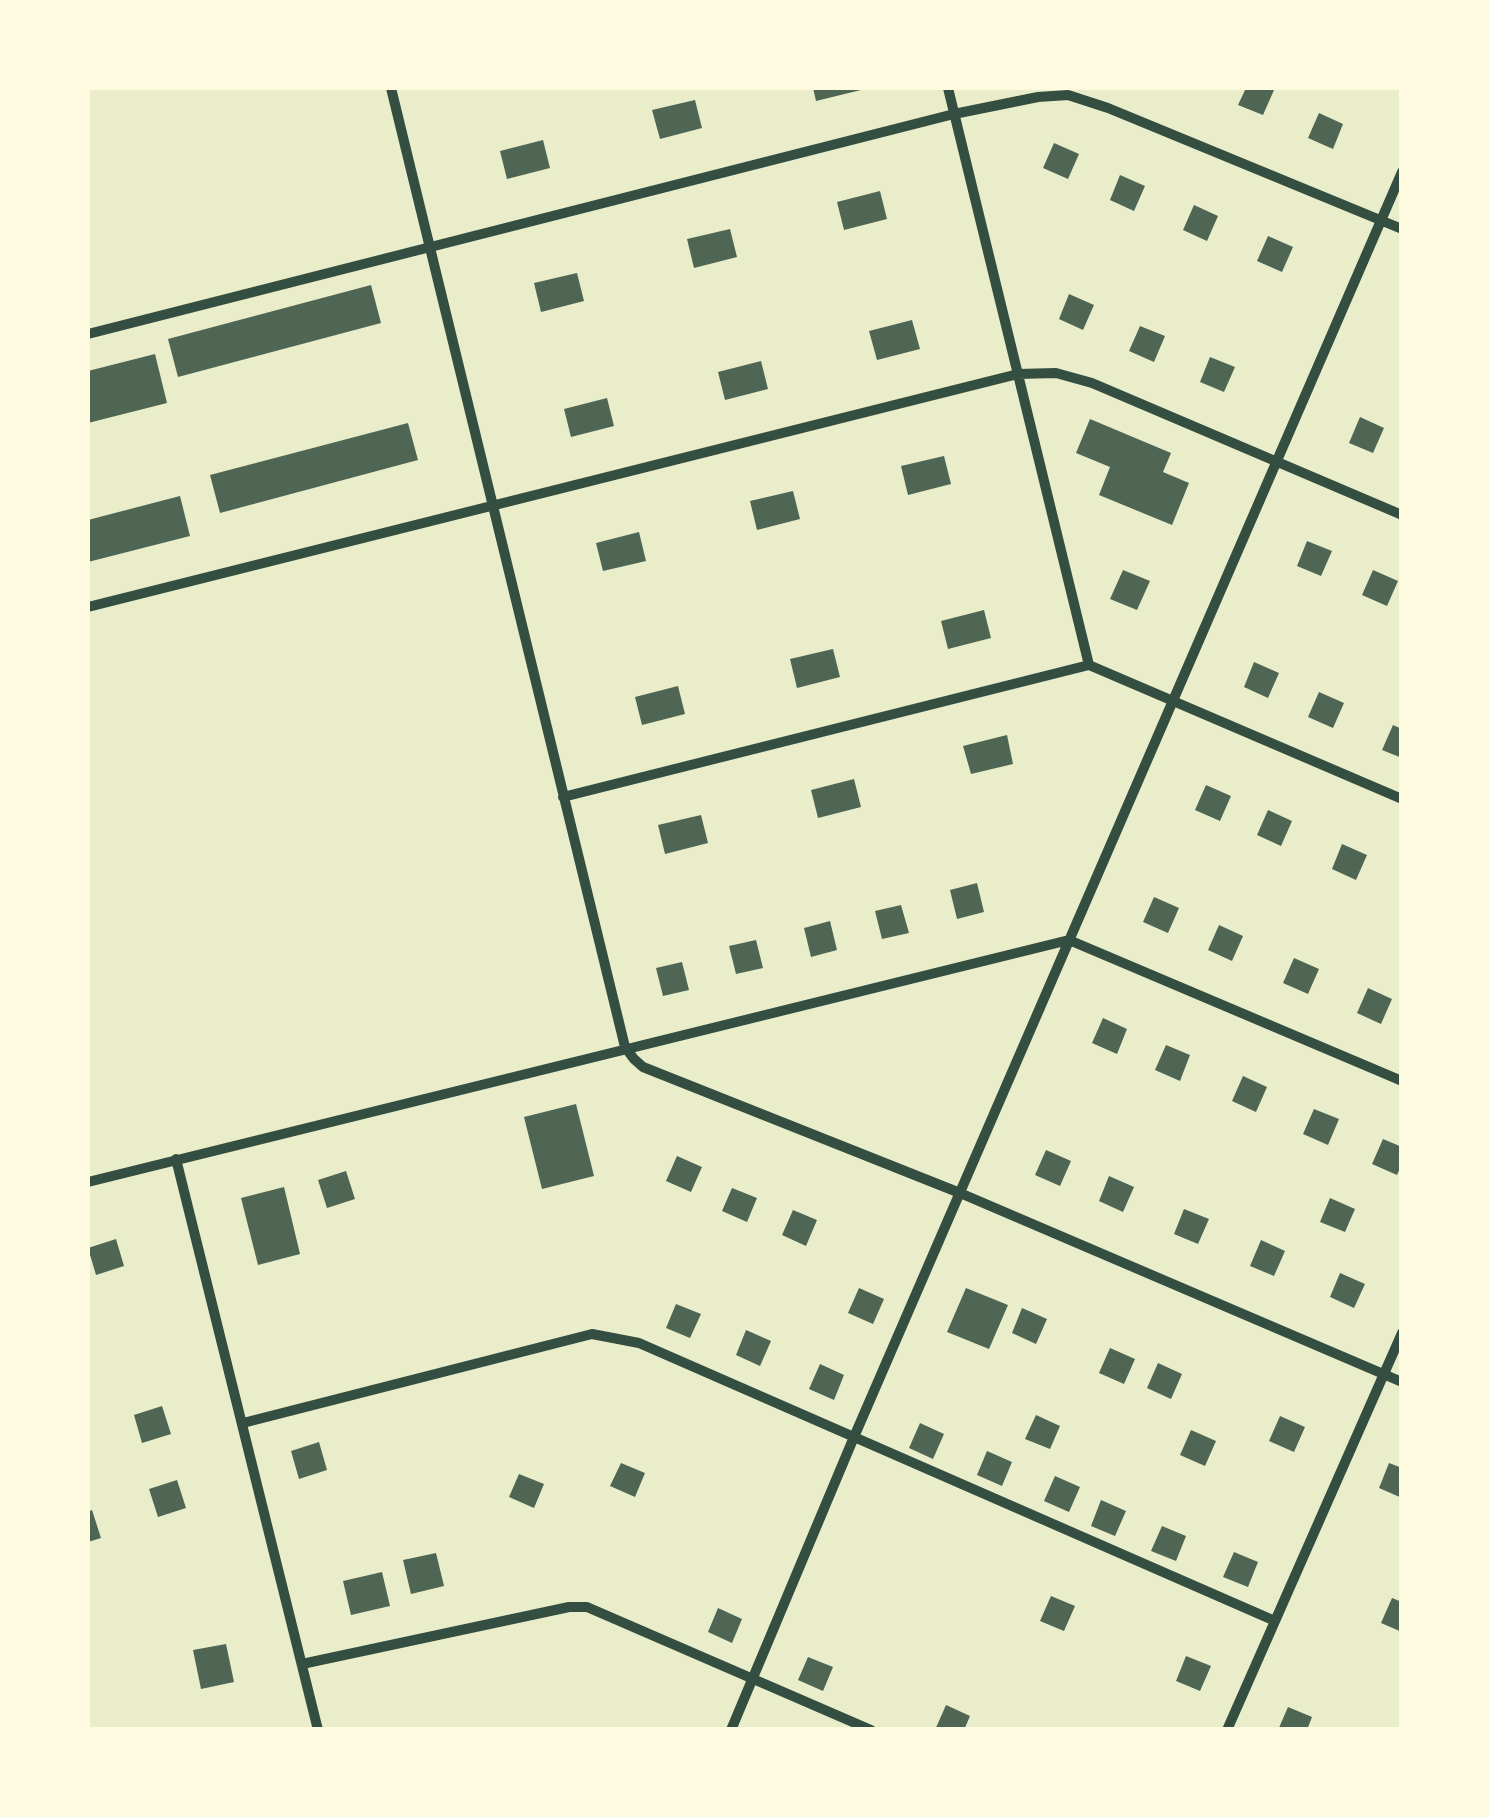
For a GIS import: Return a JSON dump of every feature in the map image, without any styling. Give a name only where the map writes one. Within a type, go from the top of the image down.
[{"type":"street","points":[[392,88],[625,1048],[643,1067],[960,1193],[1402,1382]]},
{"type":"street","points":[[948,88],[1089,665]]},
{"type":"street","points":[[88,334],[954,114],[1068,96],[1108,108],[1402,229]]},
{"type":"street","points":[[731,1730],[1402,172]]},
{"type":"street","points":[[88,607],[1018,374],[1056,373],[1092,384],[1402,515]]},
{"type":"street","points":[[563,797],[1089,665],[1402,799]]},
{"type":"street","points":[[88,1182],[1069,940],[1402,1081]]},
{"type":"street","points":[[176,1159],[318,1730]]},
{"type":"street","points":[[243,1423],[592,1334],[639,1343],[1274,1621]]},
{"type":"street","points":[[1227,1730],[1402,1334]]},
{"type":"street","points":[[302,1664],[568,1607],[587,1607],[870,1730]]},
{"type":"building","points":[[813,88],[865,88],[865,89],[816,101]]},
{"type":"building","points":[[1246,88],[1274,90],[1263,115],[1238,105]]},
{"type":"building","points":[[695,100],[702,128],[660,139],[652,110]]},
{"type":"building","points":[[1319,113],[1343,124],[1333,149],[1308,138]]},
{"type":"building","points":[[543,140],[550,168],[507,179],[500,151]]},
{"type":"building","points":[[1054,143],[1079,154],[1068,179],[1043,168]]},
{"type":"building","points":[[1120,175],[1145,186],[1134,211],[1110,200]]},
{"type":"building","points":[[880,191],[887,219],[844,230],[837,202]]},
{"type":"building","points":[[1194,205],[1218,216],[1207,241],[1183,230]]},
{"type":"building","points":[[730,229],[737,257],[694,268],[687,239]]},
{"type":"building","points":[[1268,236],[1293,247],[1282,272],[1257,261]]},
{"type":"building","points":[[577,273],[584,301],[541,312],[534,283]]},
{"type":"building","points":[[371,285],[381,323],[178,377],[168,339]]},
{"type":"building","points":[[1069,294],[1094,305],[1083,330],[1059,319]]},
{"type":"building","points":[[912,320],[920,349],[877,360],[869,331]]},
{"type":"building","points":[[1140,326],[1165,336],[1154,362],[1129,351]]},
{"type":"building","points":[[155,354],[167,403],[88,423],[88,371]]},
{"type":"building","points":[[1210,357],[1235,367],[1224,392],[1200,382]]},
{"type":"building","points":[[761,361],[768,389],[725,400],[718,372]]},
{"type":"building","points":[[607,398],[614,426],[571,437],[564,409]]},
{"type":"building","points":[[1360,417],[1384,428],[1373,453],[1349,443]]},
{"type":"building","points":[[1090,419],[1171,453],[1163,472],[1189,483],[1172,525],[1099,495],[1110,467],[1076,453]]},
{"type":"building","points":[[408,423],[418,460],[220,513],[210,475]]},
{"type":"building","points":[[944,456],[951,484],[908,495],[901,466]]},
{"type":"building","points":[[793,491],[800,519],[757,530],[750,501]]},
{"type":"building","points":[[180,496],[190,536],[88,562],[88,520]]},
{"type":"building","points":[[639,532],[646,561],[603,571],[596,543]]},
{"type":"building","points":[[1307,541],[1332,551],[1321,576],[1297,566]]},
{"type":"building","points":[[1123,570],[1150,581],[1137,610],[1110,599]]},
{"type":"building","points":[[1373,570],[1398,581],[1387,606],[1362,595]]},
{"type":"building","points":[[984,610],[991,638],[948,649],[941,621]]},
{"type":"building","points":[[833,649],[840,677],[797,688],[790,659]]},
{"type":"building","points":[[1254,662],[1279,673],[1268,698],[1244,687]]},
{"type":"building","points":[[678,686],[685,714],[642,725],[635,697]]},
{"type":"building","points":[[1319,692],[1344,703],[1333,728],[1308,717]]},
{"type":"building","points":[[1393,725],[1402,729],[1402,758],[1382,750]]},
{"type":"building","points":[[1007,735],[1013,764],[971,774],[963,746]]},
{"type":"building","points":[[854,779],[861,807],[818,818],[811,790]]},
{"type":"building","points":[[1206,785],[1231,796],[1220,821],[1195,810]]},
{"type":"building","points":[[1268,810],[1292,821],[1281,846],[1257,835]]},
{"type":"building","points":[[701,815],[708,843],[665,854],[658,825]]},
{"type":"building","points":[[1342,844],[1367,855],[1356,880],[1332,869]]},
{"type":"building","points":[[977,883],[984,912],[957,919],[950,890]]},
{"type":"building","points":[[1154,897],[1179,908],[1168,933],[1143,922]]},
{"type":"building","points":[[901,905],[909,933],[882,939],[875,911]]},
{"type":"building","points":[[830,921],[837,950],[811,957],[804,928]]},
{"type":"building","points":[[1219,925],[1243,936],[1232,961],[1208,950]]},
{"type":"building","points":[[756,940],[763,968],[736,974],[729,946]]},
{"type":"building","points":[[1294,958],[1319,969],[1308,994],[1283,983]]},
{"type":"building","points":[[682,962],[689,990],[663,996],[656,968]]},
{"type":"building","points":[[1368,988],[1392,999],[1381,1024],[1357,1013]]},
{"type":"building","points":[[1103,1018],[1127,1029],[1117,1054],[1092,1043]]},
{"type":"building","points":[[1166,1045],[1190,1055],[1180,1081],[1155,1070]]},
{"type":"building","points":[[1243,1076],[1267,1087],[1256,1112],[1232,1101]]},
{"type":"building","points":[[576,1104],[594,1176],[542,1189],[524,1117]]},
{"type":"building","points":[[1314,1109],[1339,1119],[1328,1145],[1303,1134]]},
{"type":"building","points":[[1383,1139],[1402,1147],[1397,1175],[1372,1164]]},
{"type":"building","points":[[1046,1150],[1071,1161],[1060,1186],[1035,1175]]},
{"type":"building","points":[[677,1156],[702,1167],[691,1192],[666,1181]]},
{"type":"building","points":[[346,1171],[355,1199],[327,1208],[318,1180]]},
{"type":"building","points":[[1109,1176],[1134,1187],[1123,1212],[1099,1201]]},
{"type":"building","points":[[284,1187],[300,1254],[258,1265],[241,1198]]},
{"type":"building","points":[[732,1188],[757,1198],[747,1222],[722,1211]]},
{"type":"building","points":[[1330,1198],[1355,1209],[1345,1232],[1320,1222]]},
{"type":"building","points":[[1184,1209],[1209,1219],[1198,1244],[1174,1234]]},
{"type":"building","points":[[793,1210],[817,1220],[806,1246],[782,1235]]},
{"type":"building","points":[[116,1239],[124,1266],[96,1275],[88,1248]]},
{"type":"building","points":[[1261,1240],[1285,1251],[1274,1276],[1250,1266]]},
{"type":"building","points":[[1340,1273],[1365,1284],[1354,1308],[1330,1297]]},
{"type":"building","points":[[859,1288],[884,1299],[873,1324],[848,1313]]},
{"type":"building","points":[[966,1288],[1008,1305],[989,1349],[947,1332]]},
{"type":"building","points":[[676,1304],[701,1314],[690,1338],[666,1328]]},
{"type":"building","points":[[1022,1308],[1047,1319],[1036,1344],[1012,1333]]},
{"type":"building","points":[[746,1330],[771,1341],[760,1366],[736,1355]]},
{"type":"building","points":[[1110,1348],[1135,1359],[1124,1384],[1099,1373]]},
{"type":"building","points":[[1158,1363],[1182,1374],[1171,1399],[1147,1388]]},
{"type":"building","points":[[820,1364],[844,1375],[834,1400],[809,1389]]},
{"type":"building","points":[[162,1406],[171,1434],[142,1443],[134,1415]]},
{"type":"building","points":[[1036,1415],[1060,1426],[1050,1449],[1025,1439]]},
{"type":"building","points":[[1280,1416],[1305,1427],[1294,1452],[1269,1441]]},
{"type":"building","points":[[920,1423],[944,1434],[933,1459],[909,1448]]},
{"type":"building","points":[[1191,1430],[1216,1441],[1205,1466],[1180,1455]]},
{"type":"building","points":[[319,1442],[327,1470],[299,1479],[291,1451]]},
{"type":"building","points":[[987,1451],[1012,1462],[1002,1486],[977,1475]]},
{"type":"building","points":[[621,1463],[645,1473],[635,1497],[610,1486]]},
{"type":"building","points":[[1389,1463],[1402,1468],[1402,1498],[1379,1488]]},
{"type":"building","points":[[519,1474],[544,1484],[534,1508],[509,1497]]},
{"type":"building","points":[[1055,1476],[1080,1487],[1069,1512],[1044,1501]]},
{"type":"building","points":[[177,1480],[186,1508],[158,1517],[149,1489]]},
{"type":"building","points":[[1101,1500],[1126,1511],[1115,1536],[1091,1526]]},
{"type":"building","points":[[92,1510],[101,1538],[88,1542],[88,1512]]},
{"type":"building","points":[[1162,1526],[1186,1536],[1176,1561],[1151,1551]]},
{"type":"building","points":[[1234,1552],[1258,1562],[1248,1587],[1223,1577]]},
{"type":"building","points":[[436,1553],[444,1586],[411,1594],[403,1560]]},
{"type":"building","points":[[382,1572],[390,1606],[351,1615],[343,1581]]},
{"type":"building","points":[[1051,1596],[1075,1606],[1064,1631],[1040,1621]]},
{"type":"building","points":[[1392,1598],[1402,1602],[1402,1632],[1381,1623]]},
{"type":"building","points":[[718,1608],[742,1619],[732,1643],[708,1632]]},
{"type":"building","points":[[226,1644],[234,1682],[201,1689],[193,1650]]},
{"type":"building","points":[[1186,1656],[1211,1666],[1200,1691],[1176,1681]]},
{"type":"building","points":[[808,1657],[833,1667],[823,1691],[798,1680]]},
{"type":"building","points":[[946,1705],[970,1716],[964,1730],[935,1730]]},
{"type":"building","points":[[1288,1707],[1312,1717],[1307,1730],[1278,1730]]}]
